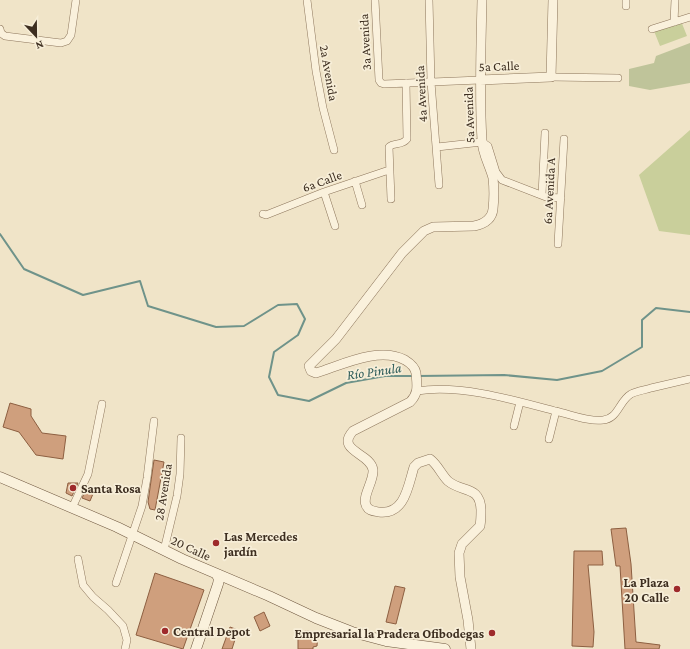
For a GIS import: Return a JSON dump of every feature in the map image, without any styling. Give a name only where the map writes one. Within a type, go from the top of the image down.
[{"type":"main road","name":"20 Calle","points":[[0,477],[132,534],[217,575],[352,632],[386,641],[445,649]]},
{"type":"main road","points":[[196,649],[218,584],[219,579],[217,575]]},
{"type":"main road","points":[[201,649],[223,586],[230,580]]},
{"type":"street","points":[[0,30],[5,36],[61,43],[67,41],[71,35],[76,0]]},
{"type":"street","name":"2a Avenida","points":[[307,0],[316,71],[323,108],[334,150]]},
{"type":"street","name":"3a Avenida","points":[[375,0],[379,80],[381,82]]},
{"type":"street","name":"4a Avenida","points":[[429,0],[431,82],[439,185]]},
{"type":"street","name":"5a Avenida","points":[[417,387],[415,370],[410,363],[403,359],[386,354],[368,356],[316,373],[311,371],[309,366],[336,338],[402,253],[424,231],[433,227],[481,225],[491,216],[493,210],[493,179],[482,142],[480,80],[482,0]]},
{"type":"street","points":[[551,77],[553,0]]},
{"type":"street","points":[[674,0],[674,22]]},
{"type":"street","points":[[652,29],[690,17]]},
{"type":"street","name":"5a Calle","points":[[381,82],[384,84],[551,77],[618,78]]},
{"type":"street","points":[[391,200],[389,147],[391,145],[402,143],[407,139],[406,83]]},
{"type":"street","points":[[542,195],[545,133]]},
{"type":"street","name":"6a Avenida A","points":[[558,244],[564,139]]},
{"type":"street","points":[[437,147],[482,142],[488,146],[496,172],[502,180],[546,197],[561,198]]},
{"type":"street","name":"6a Calle","points":[[263,214],[266,215],[324,192],[389,170]]},
{"type":"street","points":[[355,182],[362,205]]},
{"type":"street","points":[[324,192],[335,226]]},
{"type":"street","points":[[471,649],[458,553],[462,544],[480,526],[481,506],[477,496],[473,492],[448,480],[435,462],[430,459],[418,463],[414,467],[403,501],[397,508],[388,512],[371,511],[366,506],[365,499],[372,478],[372,466],[367,459],[350,448],[348,443],[349,435],[353,430],[410,402],[416,396],[417,387],[450,389],[520,402],[586,418],[603,420],[610,419],[622,402],[630,394],[690,379]]},
{"type":"street","points":[[514,426],[520,402]]},
{"type":"street","points":[[72,508],[88,474],[102,404]]},
{"type":"street","points":[[549,439],[556,411]]},
{"type":"street","points":[[116,583],[142,506],[154,421]]},
{"type":"street","name":"28 Avenida","points":[[164,550],[177,496],[180,474],[181,438]]},
{"type":"street","points":[[78,559],[83,585],[122,626],[127,640],[125,649]]},
{"type":"green space","points":[[681,21],[687,36],[660,46],[654,31]]},
{"type":"green space","points":[[690,43],[690,83],[650,90],[629,86],[629,69],[654,63],[656,56]]},
{"type":"green space","points":[[690,130],[690,235],[659,231],[639,175]]},
{"type":"building","points":[[10,403],[31,409],[31,416],[42,433],[66,436],[63,459],[36,455],[19,432],[3,427]]},
{"type":"building","points":[[154,460],[164,462],[155,510],[150,509],[148,502]]},
{"type":"building","name":"Santa Rosa","points":[[68,483],[78,483],[72,496],[66,493]]},
{"type":"building","points":[[88,486],[95,489],[90,501],[82,498]]},
{"type":"building","points":[[626,528],[631,564],[636,642],[660,645],[659,649],[625,649],[620,566],[616,566],[611,529]]},
{"type":"building","points":[[574,551],[602,551],[603,565],[588,565],[594,632],[593,647],[572,646]]},
{"type":"building","points":[[155,573],[204,590],[183,649],[136,635]]},
{"type":"building","points":[[395,586],[405,588],[396,624],[386,622]]},
{"type":"building","points":[[264,612],[270,626],[260,631],[254,617]]},
{"type":"building","points":[[230,627],[238,630],[232,649],[222,649]]},
{"type":"building","points":[[305,631],[318,632],[317,646],[313,647],[313,649],[298,649],[298,633]]},
{"type":"waterway","name":"Río Pinula","points":[[0,234],[24,269],[83,295],[140,281],[148,306],[216,327],[244,326],[278,305],[297,304],[305,319],[298,335],[274,352],[269,377],[278,395],[309,401],[346,383],[385,376],[414,376]]},
{"type":"waterway","name":"Río Pinula","points":[[418,376],[504,375],[557,380],[602,371],[642,347],[642,320],[656,308],[690,312]]},
{"type":"place","name":"Santa Rosa","points":[[73,488]]},
{"type":"place","name":"Las Mercedes jardín","points":[[216,543]]},
{"type":"place","name":"La Plaza 20 Calle","points":[[677,589]]},
{"type":"place","name":"Central Depot","points":[[165,631]]},
{"type":"place","name":"Empresarial la Pradera Ofibodegas","points":[[492,633]]}]
